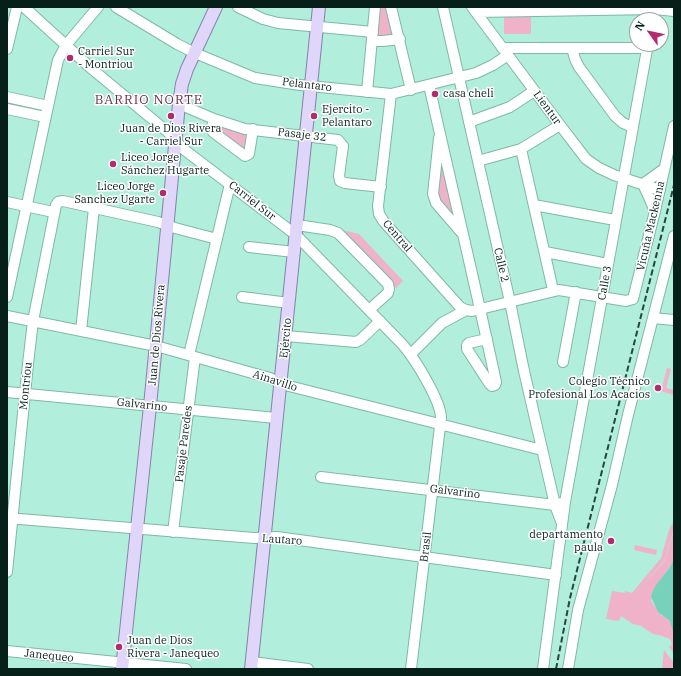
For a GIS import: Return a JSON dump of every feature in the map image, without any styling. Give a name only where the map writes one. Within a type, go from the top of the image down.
[{"type":"main road","name":"Juan de Dios Rivera","points":[[122,666],[150,406],[179,104],[184,76],[216,7]]},
{"type":"main road","name":"Ejército","points":[[252,666],[276,418],[290,303],[319,7]]},
{"type":"street","points":[[7,49],[16,7]]},
{"type":"street","name":"Carriel Sur","points":[[24,7],[175,140],[182,148],[230,184],[297,230],[410,354],[440,409],[440,424]]},
{"type":"street","points":[[7,297],[56,65],[66,45],[98,7]]},
{"type":"street","name":"Pelantaro","points":[[116,7],[177,44],[255,78],[311,86],[391,94],[459,78],[485,69],[505,51]]},
{"type":"street","points":[[238,7],[263,19],[278,23],[317,27],[372,36],[383,41],[400,39]]},
{"type":"street","points":[[367,92],[375,7]]},
{"type":"street","points":[[392,7],[411,90]]},
{"type":"street","name":"Calle 2","points":[[443,7],[542,450],[560,504],[562,522],[556,575]]},
{"type":"street","points":[[474,10],[655,8],[674,10]]},
{"type":"street","name":"Lientur","points":[[474,10],[586,159],[599,168],[623,178],[660,190]]},
{"type":"street","points":[[505,51],[629,46]]},
{"type":"street","points":[[572,48],[579,67],[612,113],[620,121],[632,127]]},
{"type":"street","name":"Calle 3","points":[[560,504],[602,296],[646,52]]},
{"type":"street","points":[[429,85],[487,339]]},
{"type":"street","points":[[469,122],[510,107],[534,91]]},
{"type":"street","name":"Central","points":[[391,94],[378,210],[382,220],[460,307],[466,310]]},
{"type":"street","points":[[7,97],[48,106]]},
{"type":"street","name":"Pasaje 32","points":[[179,104],[239,127],[336,140],[341,142],[343,148],[339,178],[342,183],[380,187]]},
{"type":"street","points":[[7,109],[45,117]]},
{"type":"street","points":[[214,118],[212,127],[213,132],[246,156],[249,154],[253,129]]},
{"type":"street","points":[[478,161],[521,149],[560,125]]},
{"type":"street","name":"Vicuña Mackenna","points":[[602,296],[631,301],[634,297],[674,126]]},
{"type":"street","points":[[440,135],[437,145],[433,194],[436,203],[463,234]]},
{"type":"street","points":[[521,149],[553,290]]},
{"type":"street","points":[[655,211],[643,184],[664,169]]},
{"type":"street","name":"Pasaje Paredes","points":[[173,532],[189,410],[192,356],[230,184]]},
{"type":"street","name":"Montriou","points":[[7,572],[10,518],[33,321],[53,214],[58,202],[63,201],[94,208]]},
{"type":"street","points":[[7,202],[26,209]]},
{"type":"street","points":[[534,205],[615,220]]},
{"type":"street","points":[[7,207],[53,214]]},
{"type":"street","points":[[81,331],[94,208],[158,222],[217,239]]},
{"type":"street","points":[[297,230],[330,230],[338,232],[388,284],[388,293],[369,310]]},
{"type":"street","points":[[568,669],[576,620],[674,236]]},
{"type":"street","points":[[249,247],[294,252]]},
{"type":"street","points":[[544,252],[608,264]]},
{"type":"street","points":[[410,354],[442,323],[466,310],[480,309],[553,290],[563,290],[602,296]]},
{"type":"street","points":[[563,362],[576,292]]},
{"type":"street","points":[[242,297],[290,303]]},
{"type":"street","name":"Ainavillo","points":[[7,316],[156,346],[270,378],[289,386],[542,450]]},
{"type":"street","points":[[653,318],[674,320]]},
{"type":"street","points":[[286,336],[356,342],[380,321]]},
{"type":"street","name":"Galvarino","points":[[7,392],[276,418]]},
{"type":"street","name":"Brasil","points":[[411,669],[440,424]]},
{"type":"street","name":"Galvarino","points":[[321,477],[560,504]]},
{"type":"street","name":"Lautaro","points":[[10,518],[254,538],[277,537],[556,575]]},
{"type":"street","points":[[543,669],[556,575]]},
{"type":"street","name":"Janequeo","points":[[7,651],[122,666],[186,669]]},
{"type":"street","points":[[252,666],[308,669]]},
{"type":"shaded area","points":[[377,7],[389,7],[393,36],[377,39],[375,36]]},
{"type":"shaded area","points":[[504,14],[531,14],[531,34],[504,34]]},
{"type":"shaded area","points":[[216,123],[249,132],[245,154],[216,131]]},
{"type":"shaded area","points":[[440,147],[460,225],[435,194]]},
{"type":"shaded area","points":[[342,230],[359,234],[403,281],[396,288]]},
{"type":"shaded area","points":[[667,368],[671,369],[666,388],[674,390],[674,395],[661,391]]},
{"type":"shaded area","points":[[674,521],[674,528],[665,559],[636,594],[665,560],[674,530],[674,559],[655,587],[652,593],[651,601],[661,615],[672,623],[674,634],[674,654],[669,647],[672,644],[670,639],[653,634],[621,616],[619,621],[606,619],[612,591],[625,593],[625,591],[632,593],[661,558],[669,530]]},
{"type":"shaded area","points":[[635,545],[657,550],[656,555],[634,550]]},
{"type":"shaded area","points":[[674,559],[674,634],[670,621],[658,612],[651,597],[655,587],[669,569]]},
{"type":"shaded area","points":[[664,650],[674,663],[674,669],[662,669]]},
{"type":"railway","points":[[556,669],[570,598],[674,185]]},
{"type":"place","name":"Carriel Sur - Montriou","points":[[70,58]]},
{"type":"place","name":"casa cheli","points":[[435,94]]},
{"type":"place","name":"Juan de Dios Rivera - Carriel Sur","points":[[171,116]]},
{"type":"place","name":"Ejercito - Pelantaro","points":[[314,116]]},
{"type":"place","name":"Liceo Jorge Sánchez Hugarte","points":[[113,164]]},
{"type":"place","name":"Liceo Jorge Sanchez Ugarte","points":[[163,193]]},
{"type":"place","name":"Colegio Técnico Profesional Los Acacios","points":[[658,388]]},
{"type":"place","name":"departamento paula","points":[[611,541]]},
{"type":"place","name":"Juan de Dios Rivera - Janequeo","points":[[119,647]]},
{"type":"district","name":"BARRIO NORTE","points":[[149,100]]}]
